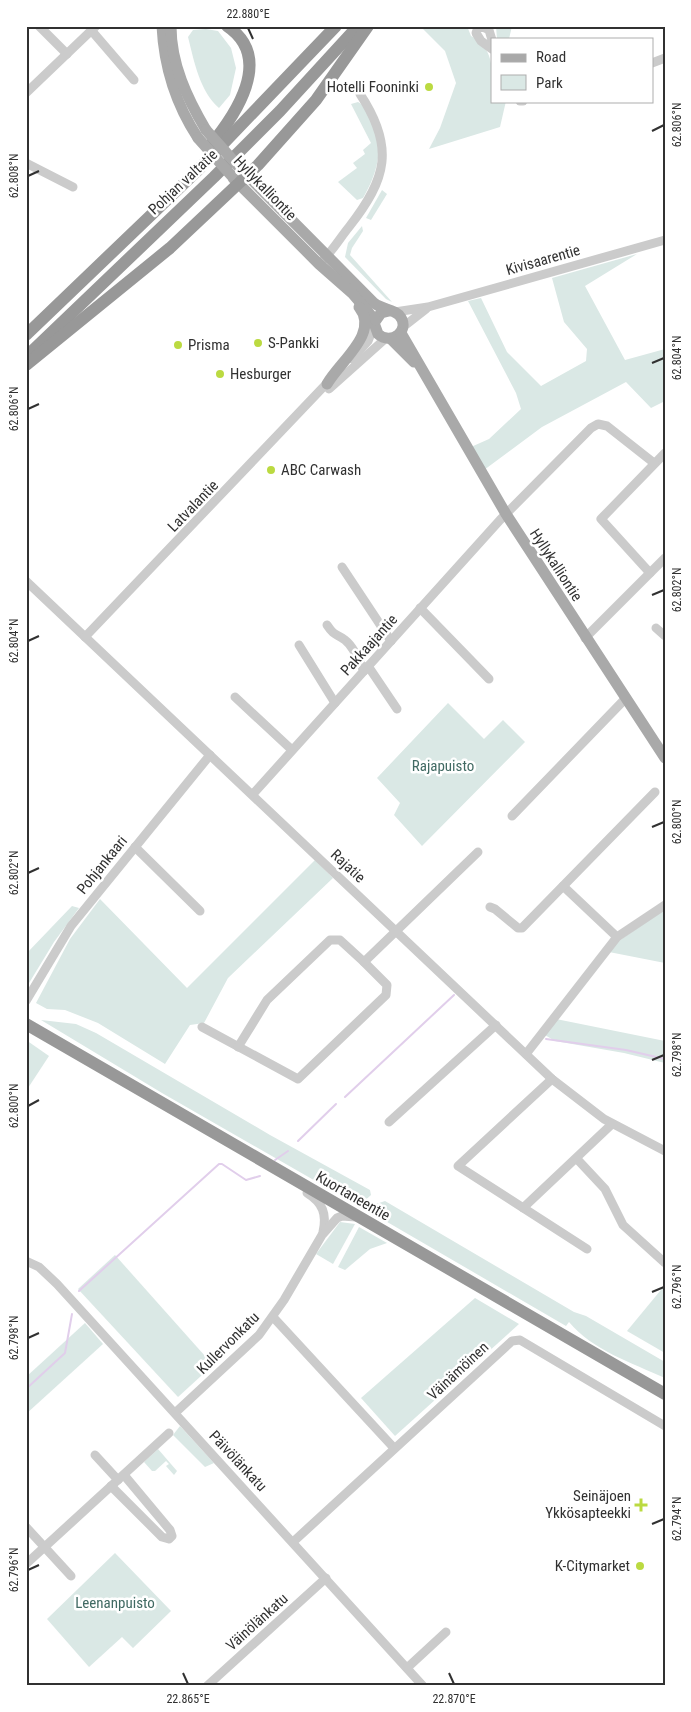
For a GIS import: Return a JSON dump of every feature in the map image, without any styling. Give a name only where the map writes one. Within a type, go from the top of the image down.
[{"type":"highway","points":[[84,280],[116,241],[194,165],[223,131],[238,107],[248,85],[248,61],[242,42],[227,26]]},
{"type":"highway","name":"Pohjan valtatie","points":[[26,336],[236,133],[336,26]]},
{"type":"highway","name":"Pohjan valtatie","points":[[26,357],[58,323],[233,157],[358,26]]},
{"type":"highway","points":[[26,365],[164,253],[239,175],[316,100],[368,26]]},
{"type":"highway","name":"Kuortaneentie","points":[[26,1024],[358,1218],[665,1394]]},
{"type":"main road","name":"Hyllykalliontie","points":[[162,26],[166,62],[174,94],[202,134],[319,264],[357,298],[375,323]]},
{"type":"main road","name":"Hyllykalliontie","points":[[171,26],[181,82],[202,134]]},
{"type":"main road","name":"Hyllykalliontie","points":[[239,175],[328,256],[374,303],[392,311]]},
{"type":"main road","points":[[327,384],[336,369],[364,336],[366,330],[364,313],[344,288]]},
{"type":"main road","points":[[392,311],[401,318],[395,334],[378,334],[375,323],[381,313],[392,311]]},
{"type":"main road","name":"Hyllykalliontie","points":[[395,334],[430,383],[506,514],[585,638],[665,758]]},
{"type":"street","points":[[38,26],[67,54]]},
{"type":"street","points":[[491,38],[489,30],[483,27],[478,28],[476,33],[491,48]]},
{"type":"street","points":[[26,93],[93,28],[134,80]]},
{"type":"street","points":[[319,264],[328,256],[366,203],[381,171],[380,133],[372,112],[360,94]]},
{"type":"street","points":[[26,163],[73,187]]},
{"type":"street","name":"Kivisaarentie","points":[[392,311],[428,307],[665,240]]},
{"type":"street","name":"Kivisaarentie","points":[[395,334],[428,307]]},
{"type":"street","name":"Latvalantie","points":[[85,637],[320,394],[327,384],[364,346],[375,323]]},
{"type":"street","name":"Latvalantie","points":[[320,394],[330,388],[395,334]]},
{"type":"street","name":"Pakkaajantie","points":[[253,794],[506,514],[591,428],[598,424],[607,426],[654,464]]},
{"type":"street","points":[[650,573],[601,519],[665,453]]},
{"type":"street","points":[[585,638],[665,558]]},
{"type":"street","points":[[342,567],[390,641]]},
{"type":"street","name":"Rajatie","points":[[26,581],[398,931],[552,1079],[577,1100],[612,1124],[665,1152]]},
{"type":"street","points":[[420,608],[489,679]]},
{"type":"street","points":[[327,625],[334,636],[344,640],[352,648],[397,709]]},
{"type":"street","points":[[656,628],[665,636]]},
{"type":"street","points":[[299,645],[335,703]]},
{"type":"street","points":[[235,697],[292,750]]},
{"type":"street","points":[[512,816],[626,698]]},
{"type":"street","name":"Pohjankaari","points":[[26,1000],[71,926],[210,754]]},
{"type":"street","points":[[490,908],[495,909],[518,928],[522,928],[656,792]]},
{"type":"street","points":[[135,847],[200,911]]},
{"type":"street","points":[[364,962],[478,852]]},
{"type":"street","points":[[563,886],[617,937]]},
{"type":"street","points":[[526,1054],[617,937],[665,905]]},
{"type":"street","points":[[202,1027],[238,1047],[298,1079],[386,995],[387,985],[340,940],[330,940],[267,1000],[257,1012],[238,1047]]},
{"type":"street","points":[[388,1122],[496,1025]]},
{"type":"street","points":[[552,1079],[458,1166],[587,1249]]},
{"type":"street","points":[[523,1208],[612,1124]]},
{"type":"street","points":[[577,1159],[605,1190],[623,1225],[665,1262]]},
{"type":"street","name":"Kullervonkatu","points":[[291,1178],[299,1188],[321,1205],[325,1221],[322,1235]]},
{"type":"street","name":"Kullervonkatu","points":[[175,1413],[259,1334],[273,1318],[322,1235],[337,1218],[349,1216],[358,1218]]},
{"type":"street","name":"Päivölänkatu","points":[[26,1261],[38,1267],[52,1278],[423,1686]]},
{"type":"street","points":[[273,1318],[394,1448]]},
{"type":"street","name":"Väinämöinen","points":[[293,1542],[512,1342],[520,1340],[665,1426]]},
{"type":"street","points":[[26,1564],[169,1433]]},
{"type":"street","points":[[95,1455],[170,1530],[172,1536],[169,1540],[162,1537],[118,1480]]},
{"type":"street","points":[[26,1527],[71,1576]]},
{"type":"street","name":"Väinölänkatu","points":[[207,1686],[326,1578]]},
{"type":"street","points":[[407,1668],[446,1632]]},
{"type":"green space","points":[[420,26],[467,26],[471,36],[485,48],[489,56],[491,64],[491,102],[506,102],[500,127],[429,149],[440,128],[456,83],[445,51]]},
{"type":"green space","points":[[496,26],[512,26],[509,38],[497,38]]},
{"type":"green space","points":[[206,29],[218,31],[231,48],[236,68],[230,95],[219,108],[202,85],[188,37],[193,30]]},
{"type":"green space","points":[[358,102],[365,108],[375,126],[379,147],[373,178],[363,198],[357,200],[338,182],[357,168],[353,163],[365,154],[363,150],[371,143],[351,104]]},
{"type":"green space","points":[[382,190],[387,194],[371,220],[366,218]]},
{"type":"green space","points":[[362,226],[363,231],[352,248],[350,255],[392,302],[386,299],[345,257],[348,243]]},
{"type":"green space","points":[[637,254],[585,286],[625,360],[665,349],[665,401],[651,408],[626,382],[542,427],[484,470],[471,447],[489,439],[521,409],[516,393],[468,301],[481,298],[507,352],[541,386],[586,361],[587,349],[564,322],[552,278]]},
{"type":"green space","name":"Rajapuisto","points":[[448,703],[484,739],[503,720],[525,742],[422,846],[394,815],[400,803],[377,778]]},
{"type":"green space","points":[[315,860],[333,878],[228,978],[204,1023],[190,1025],[165,1064],[98,1023],[65,1010],[47,1009],[36,1003],[70,939],[100,899],[187,988]]},
{"type":"green space","points":[[72,906],[79,908],[54,942],[26,988],[26,954]]},
{"type":"green space","points":[[665,909],[665,963],[609,952],[616,943]]},
{"type":"green space","points":[[556,1019],[665,1041],[665,1063],[624,1053],[555,1041],[545,1035]]},
{"type":"green space","points":[[41,1020],[76,1024],[96,1033],[270,1135],[370,1190],[371,1195],[359,1206],[162,1093]]},
{"type":"green space","points":[[26,1040],[49,1056],[26,1091]]},
{"type":"green space","points":[[385,1201],[574,1312],[586,1316],[665,1362],[665,1378],[613,1355],[578,1332],[569,1322],[566,1326],[370,1212],[376,1204]]},
{"type":"green space","points":[[340,1222],[355,1224],[333,1264],[316,1254]]},
{"type":"green space","points":[[359,1227],[387,1243],[370,1249],[345,1270],[338,1267]]},
{"type":"green space","points":[[115,1255],[213,1365],[178,1397],[78,1289]]},
{"type":"green space","points":[[665,1285],[665,1353],[627,1331]]},
{"type":"green space","points":[[475,1298],[519,1324],[395,1436],[361,1398]]},
{"type":"green space","points":[[85,1323],[103,1344],[26,1414],[26,1377]]},
{"type":"green space","points":[[180,1426],[214,1463],[205,1467],[173,1435]]},
{"type":"green space","points":[[158,1449],[177,1471],[174,1475],[166,1466],[169,1464],[166,1461],[155,1471],[152,1471],[144,1462]]},
{"type":"green space","name":"Leenanpuisto","points":[[115,1553],[171,1611],[133,1648],[122,1637],[89,1667],[47,1619]]},
{"type":"waterway","points":[[345,1097],[454,995]]},
{"type":"waterway","points":[[546,1039],[626,1050],[665,1059]]},
{"type":"waterway","points":[[298,1141],[336,1104]]},
{"type":"waterway","points":[[275,1160],[288,1151]]},
{"type":"waterway","points":[[79,1291],[219,1164],[222,1164],[246,1180],[260,1176]]},
{"type":"waterway","points":[[26,1389],[65,1353],[72,1314]]},
{"type":"place","name":"Hotelli Fooninki","points":[[429,87]]},
{"type":"place","name":"S-Pankki","points":[[258,343]]},
{"type":"place","name":"Prisma","points":[[178,345]]},
{"type":"place","name":"Hesburger","points":[[220,374]]},
{"type":"place","name":"ABC Carwash","points":[[271,470]]},
{"type":"place","name":"Seinäjoen Ykkösapteekki","points":[[641,1505]]},
{"type":"place","name":"K-Citymarket","points":[[640,1566]]}]
